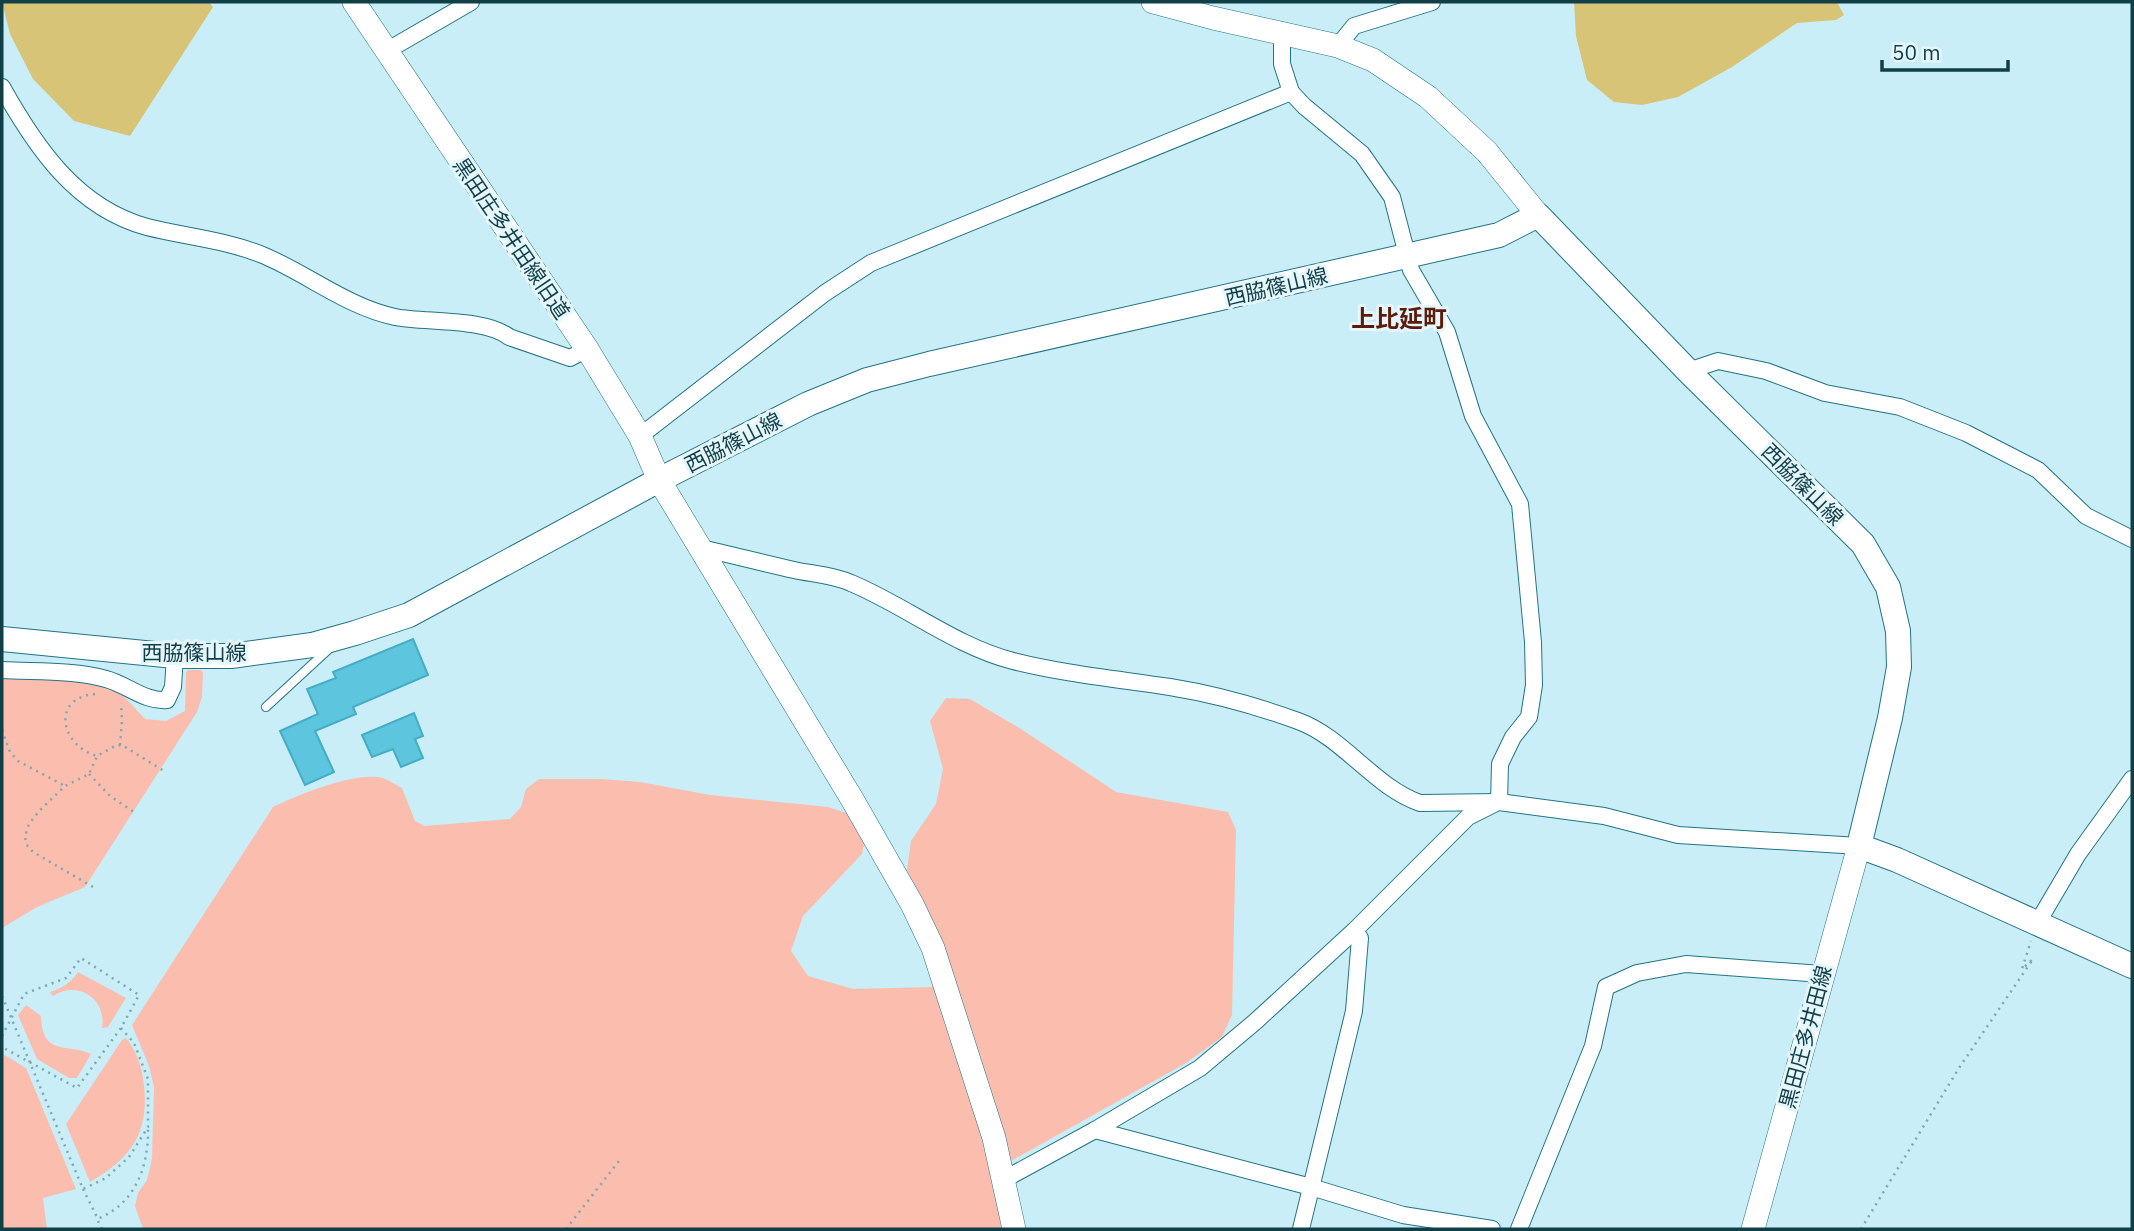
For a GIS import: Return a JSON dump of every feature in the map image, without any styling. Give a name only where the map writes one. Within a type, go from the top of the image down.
[{"type":"main road","name":"西脇篠山線","points":[[2,639],[175,656],[231,656],[312,645],[409,615],[659,480],[808,404],[867,380],[1499,235],[1538,215],[1688,371],[1863,544],[1888,587],[1898,631],[1899,667],[1890,718],[1859,846]]},
{"type":"main road","points":[[1859,846],[1897,859],[2132,965]]},
{"type":"street","name":"黒田庄多井田線旧道","points":[[354,2],[587,349],[640,436],[659,480],[852,799],[912,904],[933,948],[993,1138],[1014,1229]]},
{"type":"street","points":[[388,50],[471,2]]},
{"type":"street","points":[[1153,2],[1214,10],[1282,33],[1338,46],[1373,60],[1428,97],[1487,152],[1538,215]]},
{"type":"street","points":[[1338,46],[1354,26],[1432,2]]},
{"type":"street","points":[[1282,33],[1282,64],[1291,92],[1362,154],[1392,197],[1411,270],[1447,332],[1473,415],[1520,504],[1529,623],[1533,642],[1534,685],[1529,717],[1513,737],[1500,764],[1499,802]]},
{"type":"street","points":[[2,87],[53,165],[93,203],[118,217],[147,227],[226,242],[265,257],[368,310],[397,318],[459,322],[503,332],[509,337],[570,358],[587,349]]},
{"type":"street","points":[[640,436],[825,293],[870,263],[1291,92]]},
{"type":"street","points":[[1688,371],[1718,361],[1766,372],[1825,393],[1900,407],[1966,433],[2038,470],[2086,516],[2132,539]]},
{"type":"street","points":[[701,548],[847,581],[896,604],[974,648],[1010,660],[1075,675],[1172,687],[1259,708],[1301,722],[1318,731],[1411,800],[1420,803],[1499,802],[1604,816],[1678,835],[1859,846]]},
{"type":"street","points":[[2,670],[75,674],[107,679],[133,689],[153,701],[167,700],[173,687],[175,656]]},
{"type":"street","points":[[2038,922],[2078,854],[2132,779]]},
{"type":"street","points":[[1003,1180],[1200,1068],[1354,932],[1468,817],[1499,802]]},
{"type":"street","name":"黒田庄多井田線","points":[[1753,1229],[1859,846]]},
{"type":"street","points":[[1301,1229],[1354,1011],[1360,938],[1354,932]]},
{"type":"street","points":[[1519,1229],[1593,1045],[1606,987],[1637,973],[1686,964],[1822,974]]},
{"type":"street","points":[[1095,1130],[1311,1187],[1403,1215],[1492,1229]]},
{"type":"lane","points":[[266,707],[328,652],[336,638]]},
{"type":"path","points":[[97,756],[83,750],[73,741],[65,718],[70,704],[78,698],[99,694]]},
{"type":"path","points":[[118,698],[122,721],[120,746]]},
{"type":"path","points":[[2,730],[10,752],[18,761],[65,786]]},
{"type":"path","points":[[93,887],[33,852],[26,844],[25,835],[29,824],[65,786],[89,774],[97,756],[120,746]]},
{"type":"path","points":[[120,746],[164,771]]},
{"type":"path","points":[[89,774],[110,796],[137,814]]},
{"type":"path","points":[[1861,1229],[1959,1068],[2033,958],[2022,969],[2038,922]]},
{"type":"path","points":[[2,1037],[24,994],[66,978],[81,958],[139,995],[121,1028],[77,1088],[2,1047]]},
{"type":"path","points":[[2,996],[102,1229]]},
{"type":"path","points":[[97,1219],[108,1215],[123,1203],[137,1185],[148,1146],[148,1079],[134,1043],[121,1028]]},
{"type":"path","points":[[83,1189],[106,1178],[129,1157],[148,1127]]},
{"type":"path","points":[[566,1229],[620,1161]]},
{"type":"shaded area","points":[[2,2],[209,2],[213,7],[130,136],[74,121],[33,79],[10,34]]},
{"type":"shaded area","points":[[1574,2],[1837,2],[1844,15],[1836,20],[1797,23],[1732,67],[1678,97],[1642,105],[1614,102],[1587,80],[1576,36]]},
{"type":"shaded area","points":[[188,670],[201,670],[203,673],[202,697],[197,712],[85,887],[37,907],[2,928],[2,676],[87,680],[117,689],[145,719],[166,721],[185,711]]},
{"type":"shaded area","points":[[946,698],[970,699],[1116,792],[1228,812],[1236,830],[1232,1015],[1222,1037],[1186,1063],[993,1171],[1004,1229],[143,1229],[135,1206],[138,1193],[147,1180],[152,1159],[154,1087],[149,1066],[132,1025],[273,807],[327,785],[371,777],[383,778],[402,788],[415,821],[425,826],[510,819],[521,807],[526,789],[539,779],[640,782],[710,795],[828,807],[850,814],[865,839],[862,854],[803,916],[791,951],[808,976],[853,989],[931,987],[952,978],[944,945],[907,870],[911,841],[936,804],[943,769],[930,721]]},
{"type":"shaded area","points":[[78,972],[126,998],[108,1027],[102,1028],[100,1008],[88,995],[71,990],[53,996],[50,992],[66,985]]},
{"type":"shaded area","points":[[26,1005],[41,1016],[42,1029],[51,1043],[91,1054],[77,1078],[69,1078],[37,1059],[18,1015]]},
{"type":"shaded area","points":[[126,1038],[137,1057],[143,1078],[145,1096],[141,1127],[128,1152],[90,1182],[66,1124],[122,1040]]},
{"type":"shaded area","points":[[3,1054],[26,1068],[76,1189],[43,1198],[47,1229],[2,1229]]},
{"type":"building","points":[[413,639],[428,675],[353,707],[356,714],[315,731],[334,772],[305,785],[280,731],[318,714],[307,689],[336,678],[333,672]]},
{"type":"building","points":[[414,713],[423,736],[415,739],[423,758],[401,767],[393,749],[372,757],[362,735]]},
{"type":"district","name":"上比延町","points":[[1399,318]]}]
